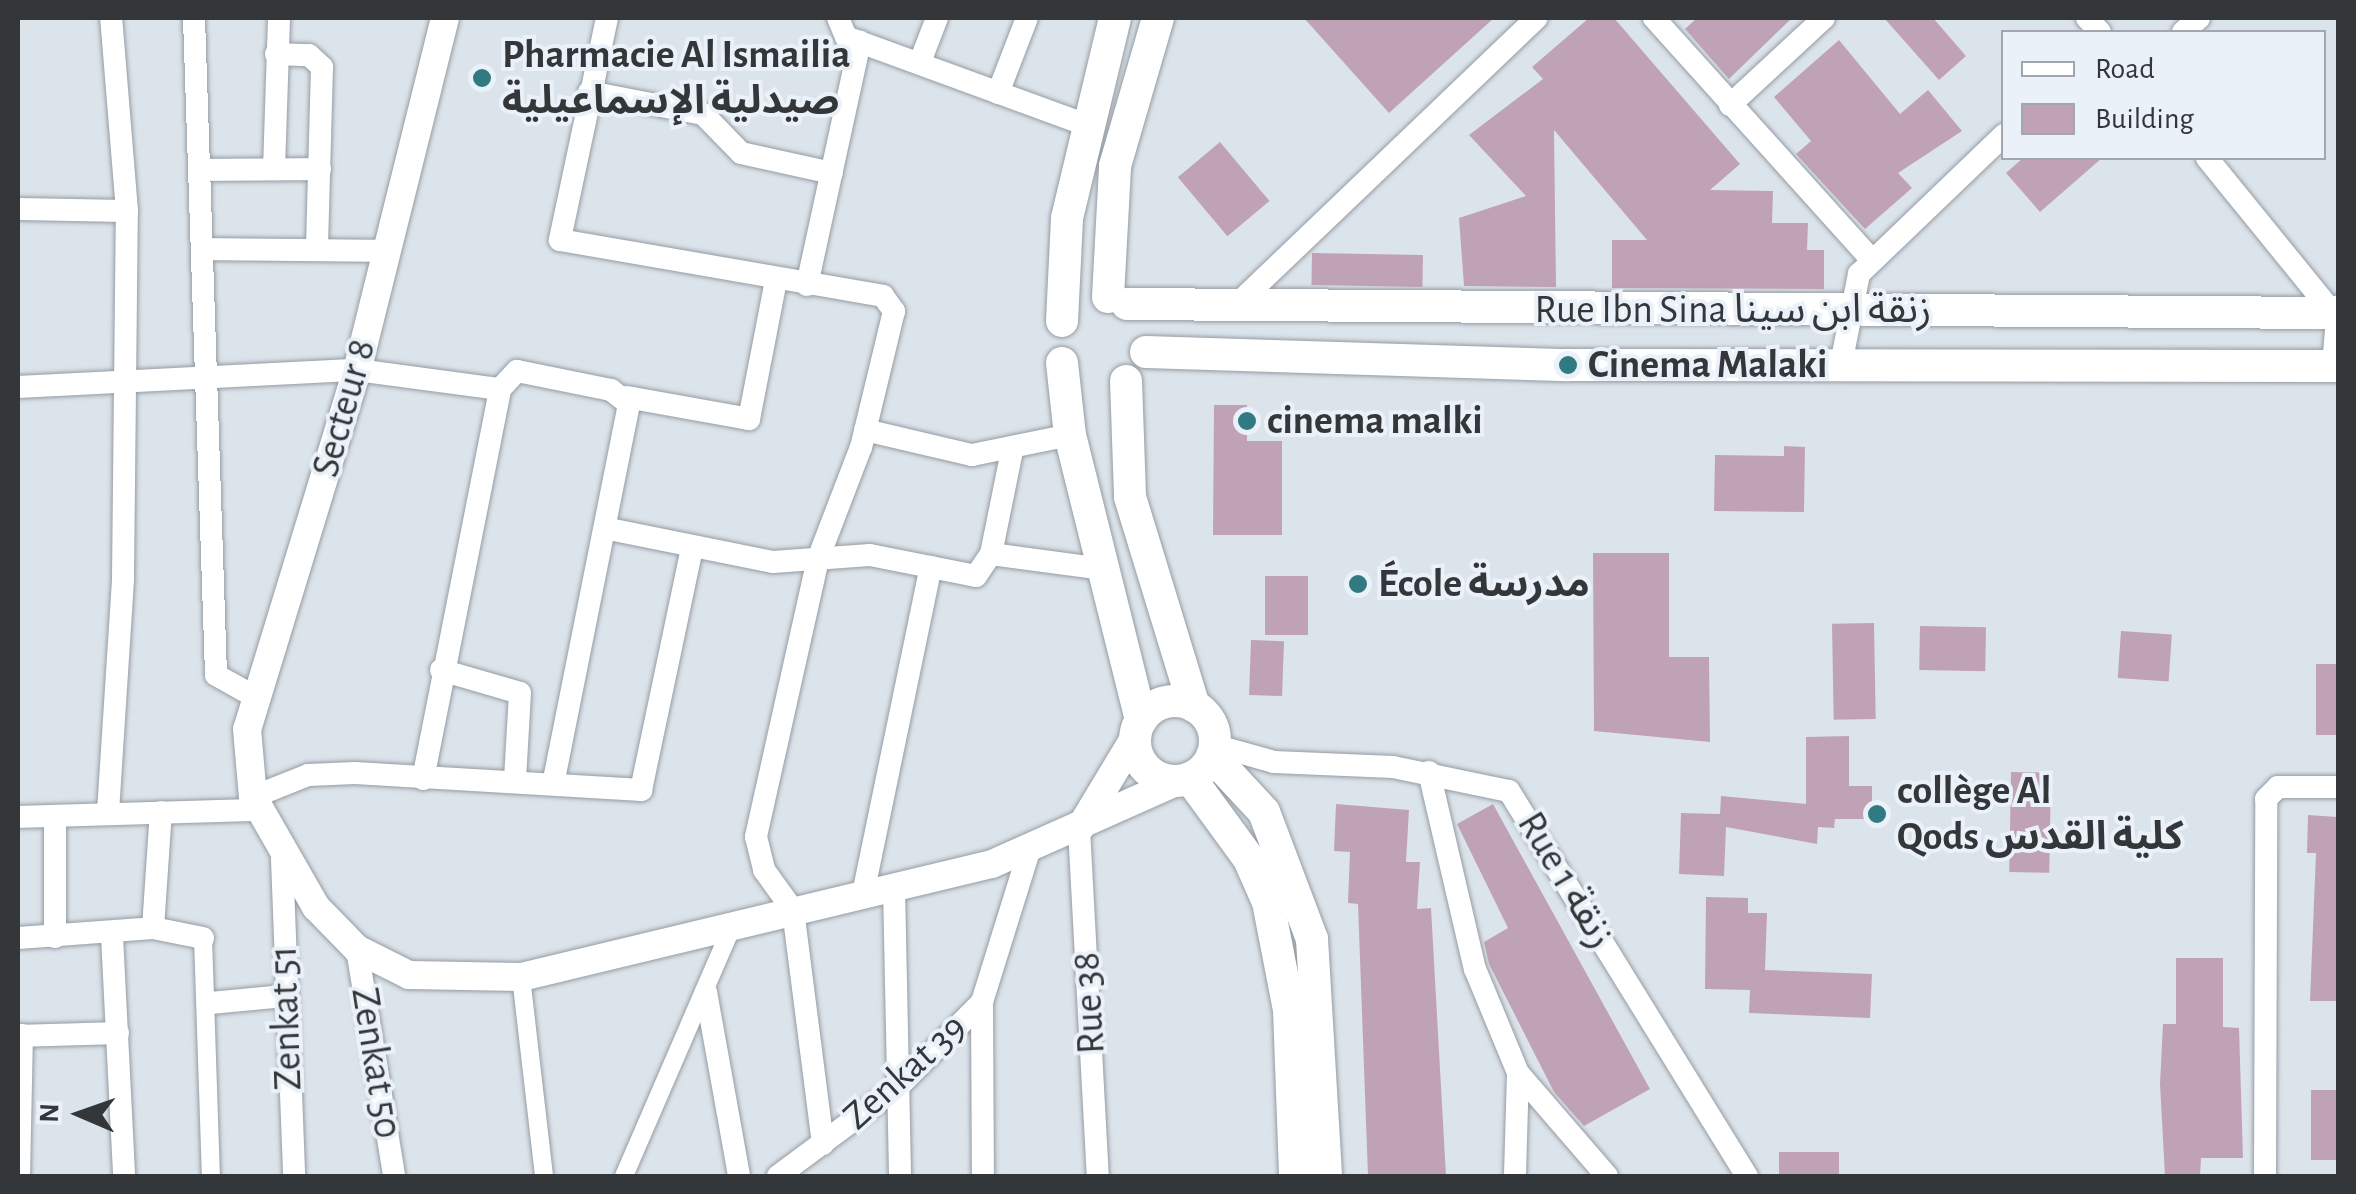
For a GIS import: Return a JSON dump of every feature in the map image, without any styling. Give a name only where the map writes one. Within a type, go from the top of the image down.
[{"type":"main road","points":[[1114,18],[1084,124],[1062,321],[1070,435],[1150,772],[1199,765],[1264,812],[1302,902],[1316,978],[1326,1176]]},
{"type":"main road","points":[[1118,301],[1115,166],[1158,18]]},
{"type":"main road","points":[[1062,321],[1082,302],[1118,301],[1144,325],[1146,352],[1126,380],[1130,496],[1194,706],[1199,765],[1268,902],[1289,1010],[1295,1176]]},
{"type":"main road","name":"Rue Ibn Sina زنقة ابن سينا","points":[[1118,301],[1232,309],[2337,311]]},
{"type":"main road","name":"Rue Ibn Sina زنقة ابن سينا","points":[[1146,352],[1841,364],[2336,366]]},
{"type":"main road","points":[[1062,362],[1084,383],[1126,380]]},
{"type":"main road","points":[[1138,728],[1159,704],[1194,706]]},
{"type":"street","points":[[108,812],[123,578],[120,382],[127,210],[111,18]]},
{"type":"street","points":[[194,18],[207,249],[216,675],[259,699]]},
{"type":"street","points":[[274,169],[279,18]]},
{"type":"street","name":"Secteur 8","points":[[256,804],[247,729],[357,370],[445,18]]},
{"type":"street","points":[[607,18],[560,240],[892,304],[866,430],[818,559],[756,837],[764,870],[794,910],[811,1160]]},
{"type":"street","points":[[838,18],[836,32],[1084,124]]},
{"type":"street","points":[[920,62],[937,18]]},
{"type":"street","points":[[998,92],[1028,18]]},
{"type":"street","points":[[1232,309],[1536,18]]},
{"type":"street","points":[[1654,18],[1872,260]]},
{"type":"street","points":[[1730,106],[1824,18]]},
{"type":"street","points":[[806,285],[860,42]]},
{"type":"street","points":[[276,54],[309,56],[322,67],[317,247]]},
{"type":"street","points":[[589,92],[704,114],[741,152],[832,173]]},
{"type":"street","points":[[1841,364],[1845,310],[1872,260],[2001,138]]},
{"type":"street","points":[[2210,160],[2337,311],[2336,366]]},
{"type":"street","points":[[203,170],[320,168]]},
{"type":"street","points":[[18,208],[127,210]]},
{"type":"street","points":[[207,249],[317,247],[388,251]]},
{"type":"street","points":[[423,779],[441,670],[500,389],[517,371],[627,397],[750,419],[776,280]]},
{"type":"street","points":[[18,387],[209,373],[357,370],[500,389]]},
{"type":"street","points":[[553,782],[609,529],[627,397]]},
{"type":"street","points":[[866,430],[972,455],[1012,450],[1070,435]]},
{"type":"street","points":[[609,529],[692,549],[818,559],[870,556],[976,576],[991,554],[1012,450]]},
{"type":"street","points":[[18,817],[256,804],[308,775],[553,782],[641,790],[692,549]]},
{"type":"street","points":[[991,554],[1104,569]]},
{"type":"street","points":[[863,894],[931,567]]},
{"type":"street","points":[[441,670],[520,693],[515,781]]},
{"type":"street","points":[[1079,829],[1138,728]]},
{"type":"street","name":"Rue 1 زنقة","points":[[1199,765],[1274,762],[1429,772],[1499,786],[1523,807],[1747,1176]]},
{"type":"street","points":[[256,804],[282,859],[357,949],[409,975],[520,977],[1029,851],[1199,765]]},
{"type":"street","points":[[1429,772],[1475,969],[1518,1073],[1607,1176]]},
{"type":"street","points":[[2265,1176],[2270,792],[2338,787]]},
{"type":"street","points":[[153,928],[161,812]]},
{"type":"street","points":[[54,816],[55,938]]},
{"type":"street","name":"Rue 38","points":[[1079,829],[1098,1176]]},
{"type":"street","name":"Zenkat 39","points":[[983,1176],[982,1002],[1029,851]]},
{"type":"street","name":"Zenkat 51","points":[[282,859],[284,996],[294,1176]]},
{"type":"street","points":[[894,886],[900,1176]]},
{"type":"street","points":[[624,1176],[732,926]]},
{"type":"street","points":[[18,938],[112,936],[153,928],[203,938],[211,1003],[211,1176]]},
{"type":"street","points":[[112,936],[124,1176]]},
{"type":"street","name":"Zenkat 50","points":[[357,949],[394,1176]]},
{"type":"street","points":[[520,977],[544,1176]]},
{"type":"street","points":[[706,992],[739,1176]]},
{"type":"street","points":[[211,1003],[284,996]]},
{"type":"street","name":"Zenkat 39","points":[[778,1176],[811,1160],[899,1086],[982,1002]]},
{"type":"street","points":[[19,1176],[20,1036],[118,1032]]},
{"type":"street","points":[[1515,1176],[1518,1073]]},
{"type":"building","points":[[1304,18],[1494,18],[1389,113]]},
{"type":"building","points":[[1589,18],[1614,18],[1740,164],[1710,190],[1773,191],[1772,223],[1808,223],[1807,250],[1824,250],[1824,289],[1612,288],[1612,240],[1647,240],[1554,130],[1556,287],[1464,286],[1459,218],[1526,196],[1469,135],[1543,79],[1532,67]]},
{"type":"building","points":[[1697,18],[1792,18],[1729,79],[1685,29]]},
{"type":"building","points":[[1884,18],[1933,18],[1966,56],[1939,80]]},
{"type":"building","points":[[1839,40],[1900,114],[1928,90],[1962,131],[1898,173],[1912,188],[1865,229],[1796,154],[1811,141],[1774,97]]},
{"type":"building","points":[[1220,142],[1269,201],[1227,236],[1178,177]]},
{"type":"building","points":[[2021,160],[2100,160],[2040,212],[2006,173]]},
{"type":"building","points":[[1312,253],[1423,255],[1422,287],[1311,285]]},
{"type":"building","points":[[1214,405],[1247,405],[1247,441],[1282,441],[1282,535],[1213,535]]},
{"type":"building","points":[[1784,446],[1805,447],[1804,512],[1714,511],[1715,455],[1784,456]]},
{"type":"building","points":[[1593,553],[1669,553],[1669,657],[1709,657],[1710,742],[1594,731]]},
{"type":"building","points":[[1265,576],[1308,576],[1308,635],[1265,635]]},
{"type":"building","points":[[1874,623],[1876,719],[1834,720],[1832,624]]},
{"type":"building","points":[[1920,626],[1986,627],[1985,671],[1919,670]]},
{"type":"building","points":[[2121,631],[2172,635],[2169,681],[2118,678]]},
{"type":"building","points":[[1251,640],[1284,641],[1282,696],[1249,695]]},
{"type":"building","points":[[2316,664],[2338,664],[2338,735],[2316,735]]},
{"type":"building","points":[[1849,736],[1849,786],[1872,786],[1872,819],[1835,819],[1834,828],[1818,827],[1817,844],[1726,827],[1724,876],[1679,874],[1681,813],[1720,814],[1721,796],[1806,804],[1806,737]]},
{"type":"building","points":[[2011,772],[2051,773],[2049,873],[2009,872]]},
{"type":"building","points":[[1336,804],[1409,810],[1406,862],[1420,862],[1417,909],[1431,908],[1446,1176],[1368,1176],[1358,904],[1348,903],[1350,852],[1334,851]]},
{"type":"building","points":[[1493,804],[1650,1089],[1584,1126],[1554,1092],[1489,964],[1484,942],[1508,928],[1457,824]]},
{"type":"building","points":[[2308,815],[2338,817],[2338,1001],[2310,1001],[2316,853],[2307,853]]},
{"type":"building","points":[[1706,897],[1748,898],[1748,913],[1767,913],[1765,970],[1872,974],[1870,1018],[1749,1013],[1750,990],[1705,989]]},
{"type":"building","points":[[2176,958],[2223,958],[2223,1027],[2239,1028],[2243,1158],[2201,1158],[2200,1176],[2165,1176],[2160,1084],[2163,1024],[2176,1024]]},
{"type":"building","points":[[2311,1090],[2336,1090],[2336,1160],[2311,1160]]},
{"type":"building","points":[[1779,1152],[1839,1152],[1839,1176],[1779,1176]]},
{"type":"place","name":"Pharmacie Al Ismailia صيدلية الإسماعيلية","points":[[482,78]]},
{"type":"place","name":"Cinema Malaki","points":[[1568,365]]},
{"type":"place","name":"cinema malki","points":[[1247,421]]},
{"type":"place","name":"École مدرسة","points":[[1358,584]]},
{"type":"place","name":"collège Al Qods كلية القدس","points":[[1877,814]]}]
